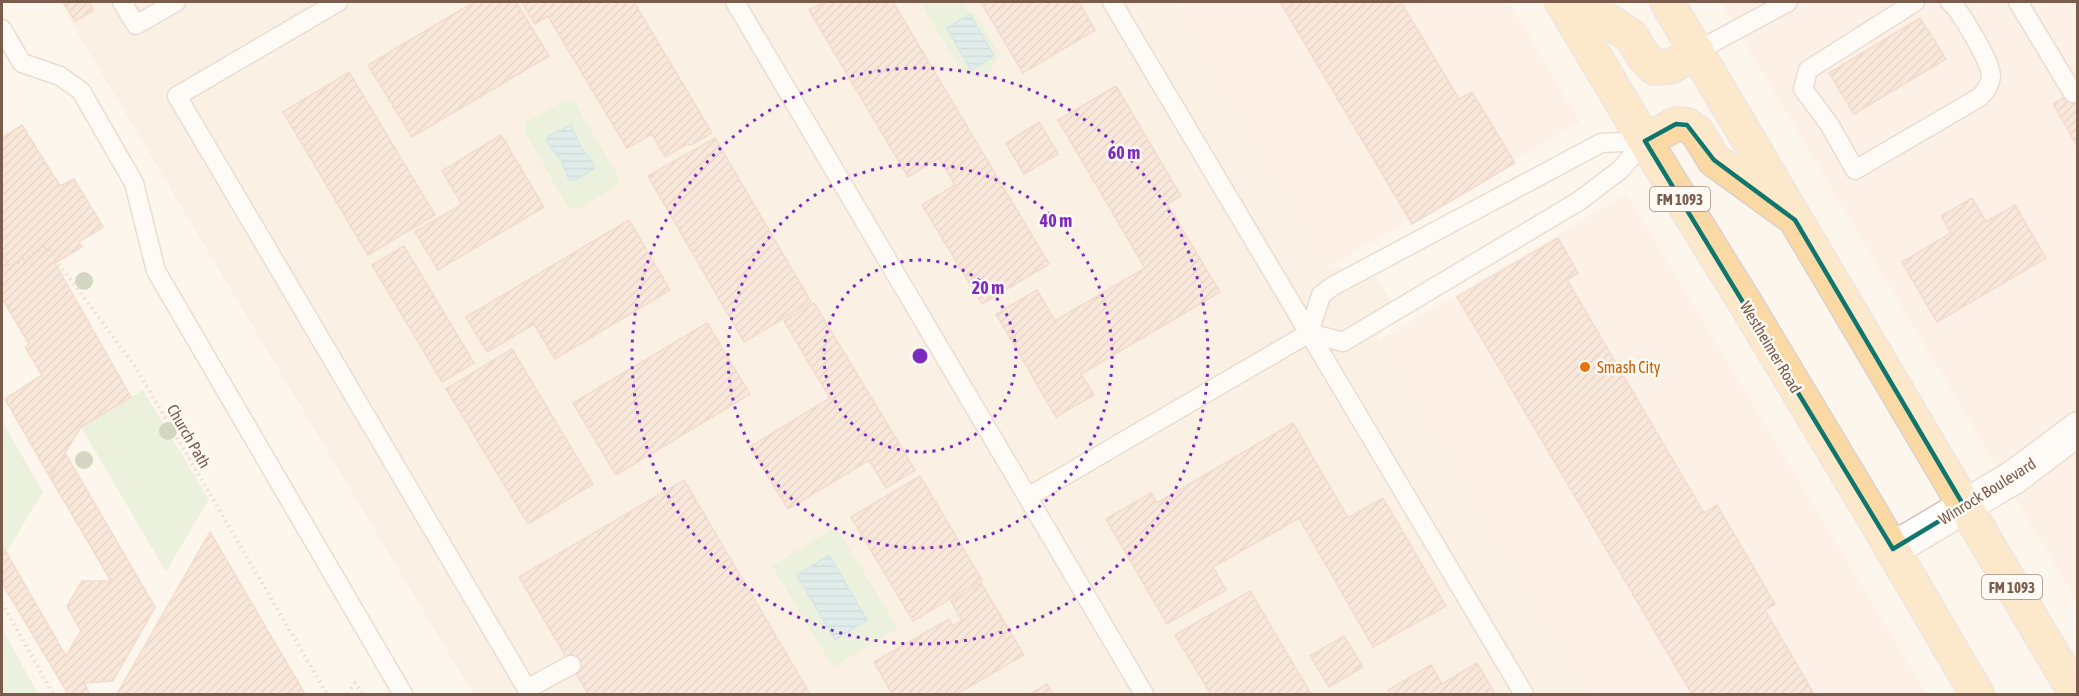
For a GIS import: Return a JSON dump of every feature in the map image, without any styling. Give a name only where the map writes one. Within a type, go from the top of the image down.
[{"type":"main road","name":"Westheimer Road","points":[[1562,2],[1893,549],[1977,694]]},
{"type":"main road","points":[[1580,2],[1631,36],[1644,57],[1655,68],[1672,66],[1696,51]]},
{"type":"main road","name":"FM 1093","points":[[1666,2],[2076,694]]},
{"type":"main road","points":[[1645,141],[1676,124],[1687,125],[1697,132],[1714,160],[1796,220]]},
{"type":"street","name":"Winrock Boulevard","points":[[1893,549],[2014,477],[2078,429]]},
{"type":"lane","points":[[122,2],[136,25],[177,2]]},
{"type":"lane","points":[[338,2],[177,96],[529,692],[571,665]]},
{"type":"lane","points":[[735,2],[1144,694]]},
{"type":"lane","points":[[1112,2],[1524,694]]},
{"type":"lane","points":[[1696,51],[1767,7],[1788,2]]},
{"type":"lane","points":[[1916,2],[1808,69],[1803,89],[1829,124],[1855,170],[1980,97],[1987,89],[1991,74],[1988,60],[1950,2]]},
{"type":"lane","points":[[2019,2],[2073,93]]},
{"type":"lane","points":[[2,29],[21,63],[60,76],[81,91],[134,183],[156,271],[403,694]]},
{"type":"lane","points":[[1028,497],[1309,333],[1321,295],[1333,286],[1601,143],[1645,141]]},
{"type":"lane","points":[[1309,333],[1343,342],[1579,201],[1620,170],[1645,141]]},
{"type":"path","name":"Church Path","points":[[2,254],[10,267],[46,247],[135,366],[327,694]]},
{"type":"path","points":[[2,603],[53,694]]},
{"type":"path","points":[[348,694],[355,683],[362,694]]},
{"type":"highlighted area","points":[[1676,124],[1687,125],[1714,160],[1795,220],[1964,506],[1893,549],[1645,141]]},
{"type":"shaded area","points":[[59,2],[1170,2],[1329,267],[1374,272],[1394,306],[1378,338],[1588,694],[473,694]]},
{"type":"shaded area","points":[[1170,2],[1509,2],[1580,122],[1329,267]]},
{"type":"shaded area","points":[[1721,2],[2077,2],[2077,602]]},
{"type":"shaded area","points":[[1627,194],[1927,694],[1588,694],[1379,340]]},
{"type":"green space","points":[[920,2],[963,2],[976,14],[1000,56],[989,72],[979,78],[961,71]]},
{"type":"green space","points":[[566,100],[574,101],[619,178],[618,185],[578,209],[568,207],[525,132],[526,122]]},
{"type":"green space","points":[[143,390],[209,499],[166,572],[81,427]]},
{"type":"green space","points":[[2,421],[43,492],[6,553],[2,545]]},
{"type":"green space","points":[[836,527],[898,628],[833,667],[772,566]]},
{"type":"green space","points":[[2,628],[38,694],[2,694]]},
{"type":"water","points":[[970,14],[994,56],[971,70],[947,28]]},
{"type":"water","points":[[571,125],[581,148],[594,164],[594,169],[574,181],[569,180],[561,160],[547,142],[547,137]]},
{"type":"water","points":[[829,555],[867,620],[835,640],[797,575]]},
{"type":"building","points":[[63,2],[89,2],[94,10],[75,21]]},
{"type":"building","points":[[474,2],[516,2],[549,56],[412,137],[368,65]]},
{"type":"building","points":[[522,2],[634,2],[712,133],[665,157],[652,134],[627,148],[548,16],[535,24]]},
{"type":"building","points":[[824,2],[893,2],[1049,264],[982,304],[922,205],[955,185],[939,158],[908,177],[809,10]]},
{"type":"building","points":[[981,2],[1079,2],[1095,30],[1023,73]]},
{"type":"building","points":[[1280,2],[1401,2],[1459,99],[1472,92],[1515,163],[1412,224]]},
{"type":"building","points":[[1920,18],[1946,59],[1854,114],[1829,73]]},
{"type":"building","points":[[349,72],[435,215],[368,255],[283,112]]},
{"type":"building","points":[[1116,86],[1181,196],[1167,204],[1220,292],[1081,374],[1094,395],[1056,417],[996,314],[1037,290],[1055,321],[1145,268],[1058,120]]},
{"type":"building","points":[[2078,90],[2078,143],[2076,144],[2053,104]]},
{"type":"building","points":[[1039,122],[1058,154],[1024,174],[1006,143]]},
{"type":"building","points":[[22,125],[60,186],[74,179],[103,227],[79,242],[82,247],[55,263],[131,397],[81,427],[50,477],[5,399],[42,375],[25,347],[29,344],[2,298],[2,138]]},
{"type":"building","points":[[501,135],[544,207],[438,270],[415,232],[462,204],[442,171]]},
{"type":"building","points":[[715,138],[811,302],[744,342],[648,176]]},
{"type":"building","points":[[1972,198],[1986,222],[2015,205],[2046,258],[1937,322],[1902,262],[1951,233],[1941,216]]},
{"type":"building","points":[[629,220],[670,290],[555,359],[534,324],[487,352],[466,317]]},
{"type":"building","points":[[1558,238],[1578,273],[1567,280],[1704,513],[1717,505],[1775,604],[1765,610],[1814,694],[1692,694],[1457,297]]},
{"type":"building","points":[[404,246],[474,363],[442,382],[372,265]]},
{"type":"building","points":[[814,303],[915,470],[886,488],[869,460],[788,509],[750,447],[830,398],[784,321]]},
{"type":"building","points":[[707,323],[750,394],[616,475],[573,403]]},
{"type":"building","points":[[512,349],[593,484],[528,524],[446,389]]},
{"type":"building","points":[[1293,423],[1348,518],[1383,498],[1446,606],[1373,647],[1299,518],[1213,567],[1226,590],[1167,624],[1106,519],[1151,493],[1157,503]]},
{"type":"building","points":[[65,453],[155,607],[113,681],[84,683],[90,694],[68,694],[2,583],[2,545],[66,656],[81,631],[67,606],[82,581],[111,581],[50,477]]},
{"type":"building","points":[[920,476],[982,580],[913,621],[851,517]]},
{"type":"building","points":[[684,480],[810,694],[588,694],[519,577]]},
{"type":"building","points":[[210,532],[305,694],[117,694]]},
{"type":"building","points":[[981,583],[1024,655],[957,694],[892,694],[874,662],[949,619],[953,626],[962,621],[951,601]]},
{"type":"building","points":[[1250,591],[1311,694],[1211,694],[1175,635]]},
{"type":"building","points":[[1344,636],[1363,667],[1329,687],[1310,656]]},
{"type":"building","points":[[1477,663],[1495,694],[1391,694],[1388,690],[1431,665],[1442,684]]},
{"type":"building","points":[[1047,684],[1053,694],[1030,694]]},
{"type":"place","name":"Smash City","points":[[1585,367]]}]
